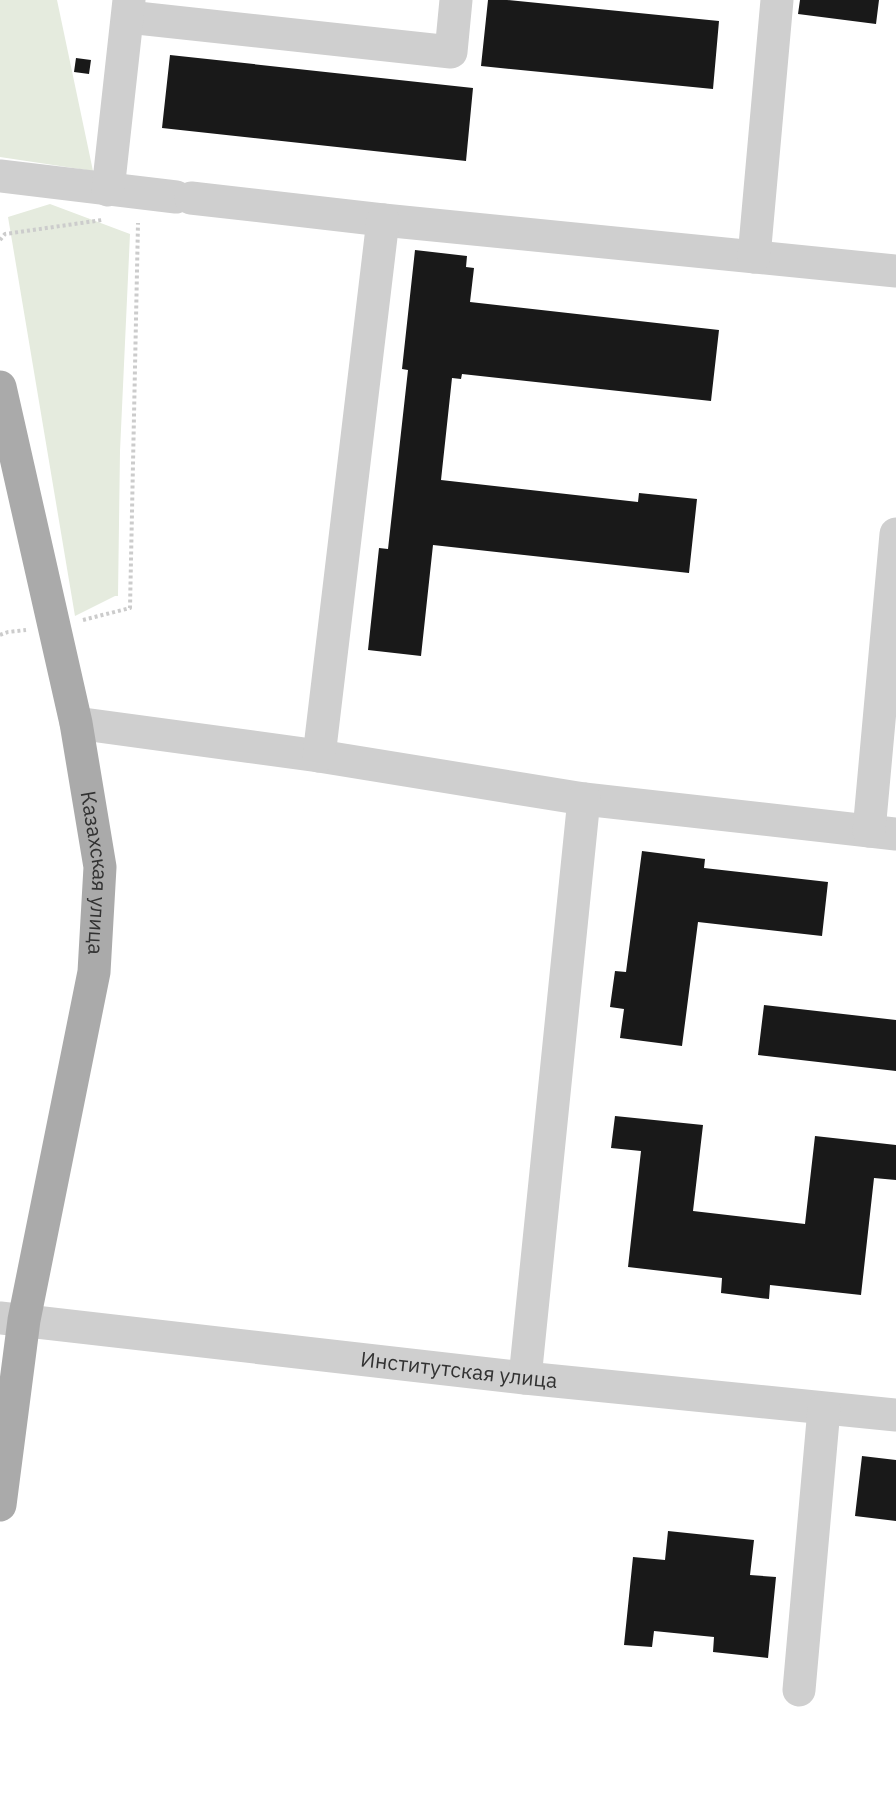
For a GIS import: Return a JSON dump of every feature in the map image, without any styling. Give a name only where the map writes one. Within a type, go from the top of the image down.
[{"type":"main road","name":"Казахская улица","points":[[0,387],[76,723],[100,867],[94,972],[12,1319],[0,1505]]},
{"type":"street","points":[[107,205],[128,8],[451,52],[456,0]]},
{"type":"street","points":[[754,257],[777,0]]},
{"type":"street","points":[[0,176],[107,205],[140,194],[896,271]]},
{"type":"street","points":[[319,756],[383,220]]},
{"type":"street","points":[[76,723],[319,756],[584,799],[883,832],[896,534]]},
{"type":"street","points":[[525,1378],[584,799]]},
{"type":"street","name":"Институтская улица","points":[[12,1319],[525,1378],[896,1415]]},
{"type":"street","points":[[799,1690],[824,1408]]},
{"type":"path","points":[[0,635],[8,632],[55,627],[130,608],[140,194]]},
{"type":"path","points":[[0,240],[5,234],[107,205]]},
{"type":"shaded area","points":[[0,0],[57,0],[93,171],[0,157]]},
{"type":"shaded area","points":[[50,204],[130,234],[120,451],[118,596],[75,616],[8,217]]},
{"type":"building","points":[[488,0],[719,21],[713,89],[481,66]]},
{"type":"building","points":[[800,0],[879,0],[876,24],[798,14]]},
{"type":"building","points":[[170,55],[473,88],[466,161],[162,128]]},
{"type":"building","points":[[76,58],[91,60],[89,74],[74,72]]},
{"type":"building","points":[[415,250],[467,256],[466,267],[474,268],[470,302],[719,330],[711,401],[462,374],[461,379],[452,378],[441,480],[638,502],[639,493],[697,499],[689,573],[433,545],[421,656],[368,650],[379,548],[388,549],[408,370],[402,369]]},
{"type":"building","points":[[642,851],[705,859],[704,868],[828,882],[822,936],[698,922],[682,1046],[620,1038],[624,1009],[610,1007],[615,971],[626,972]]},
{"type":"building","points":[[764,1005],[896,1020],[896,1071],[758,1055]]},
{"type":"building","points":[[615,1116],[703,1125],[693,1211],[805,1224],[815,1136],[896,1145],[896,1180],[874,1178],[861,1295],[770,1285],[769,1299],[721,1293],[722,1278],[628,1267],[641,1151],[611,1148]]},
{"type":"building","points":[[862,1456],[896,1460],[896,1521],[855,1516]]},
{"type":"building","points":[[668,1531],[754,1540],[750,1575],[776,1577],[768,1658],[713,1652],[714,1637],[654,1631],[652,1647],[624,1645],[633,1557],[665,1560]]}]
